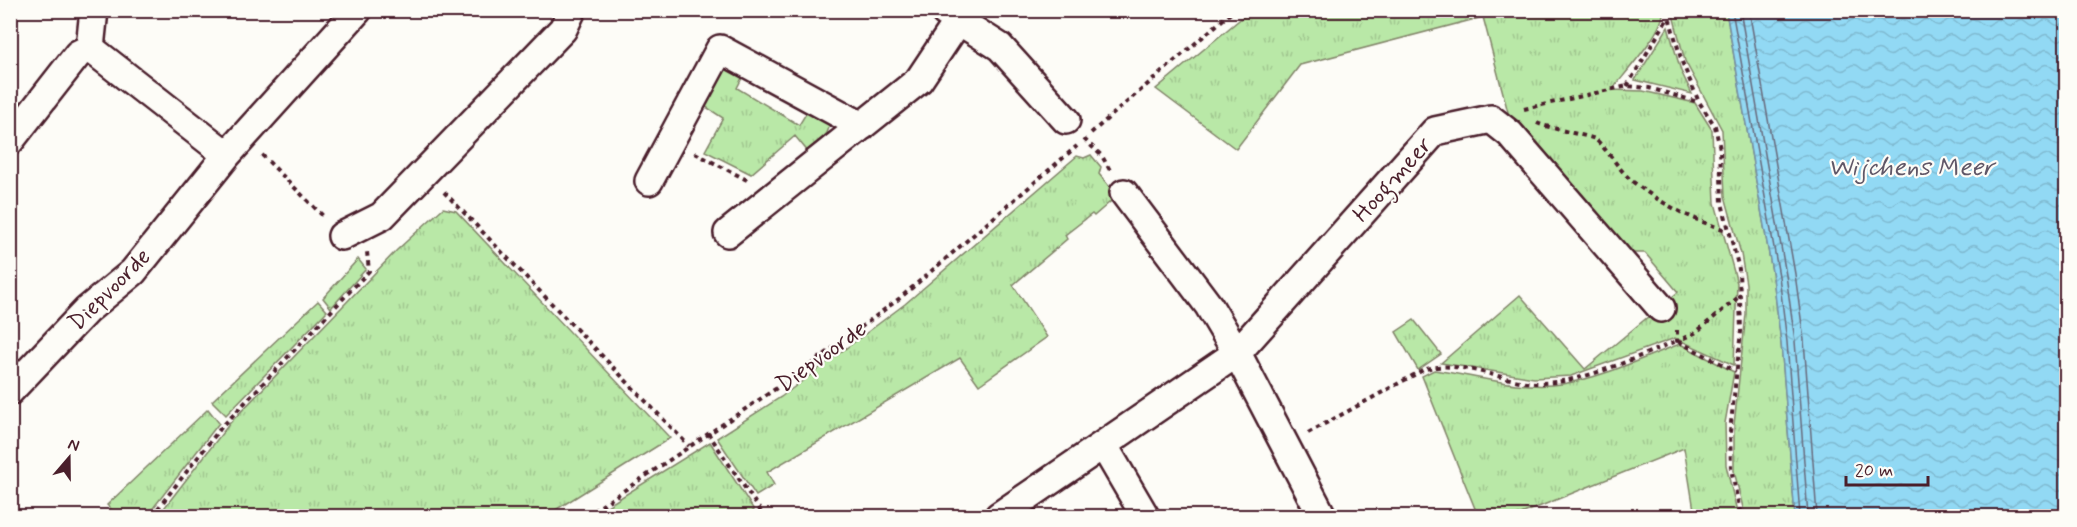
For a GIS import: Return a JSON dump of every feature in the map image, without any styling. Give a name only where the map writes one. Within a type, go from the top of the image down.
[{"type":"street","points":[[90,48],[94,10]]},
{"type":"street","points":[[327,10],[330,40]]},
{"type":"street","name":"Diepvoorde","points":[[10,391],[87,310],[133,272],[235,146],[358,10]]},
{"type":"street","points":[[353,230],[382,216],[426,173],[563,29],[572,10]]},
{"type":"street","points":[[728,234],[919,80],[951,15],[1000,47],[1075,130]]},
{"type":"street","points":[[10,141],[78,54],[90,48]]},
{"type":"street","points":[[90,48],[235,146]]},
{"type":"street","points":[[649,181],[720,49],[862,126]]},
{"type":"street","name":"Hoogmeer","points":[[999,516],[1237,353],[1434,131],[1491,119],[1510,134],[1661,308]]},
{"type":"street","points":[[1124,193],[1209,306],[1237,353],[1322,516]]},
{"type":"street","points":[[1104,446],[1145,516]]},
{"type":"path","name":"Diepvoorde","points":[[586,516],[805,369],[900,298],[1075,130],[1234,10]]},
{"type":"path","points":[[1667,10],[1682,62],[1699,102],[1715,126],[1719,149],[1719,178],[1728,230],[1739,269],[1742,294],[1730,432],[1731,469],[1741,516]]},
{"type":"path","points":[[1627,86],[1668,18]]},
{"type":"path","points":[[1525,116],[1520,111],[1627,86],[1649,88],[1699,102]]},
{"type":"path","points":[[1532,120],[1556,131],[1592,137],[1632,181],[1683,212],[1728,230]]},
{"type":"path","points":[[1075,130],[1102,156],[1124,193]]},
{"type":"path","points":[[672,142],[745,177],[767,202]]},
{"type":"path","points":[[152,516],[220,429],[369,271],[353,230],[235,146]]},
{"type":"path","points":[[426,173],[689,446]]},
{"type":"path","points":[[1284,447],[1423,370],[1439,365],[1537,383],[1576,378],[1695,333],[1742,294]]},
{"type":"path","points":[[1661,308],[1677,330],[1677,341]]},
{"type":"path","points":[[1677,341],[1736,371]]},
{"type":"path","points":[[708,433],[764,516]]},
{"type":"green space","points":[[1250,11],[1663,11],[1658,29],[1651,40],[1612,90],[1643,91],[1695,103],[1712,130],[1715,203],[1737,283],[1734,365],[1675,338],[1571,376],[1534,378],[1441,363],[1520,295],[1585,369],[1678,292],[1645,253],[1625,253],[1510,120],[1483,17],[1300,65],[1236,149],[1156,89]]},
{"type":"green space","points":[[1672,11],[1726,11],[1773,277],[1781,343],[1795,516],[1745,516],[1734,471],[1734,425],[1746,314],[1746,284],[1741,254],[1725,196],[1722,130],[1685,61]]},
{"type":"green space","points":[[1668,27],[1681,71],[1692,94],[1635,80]]},
{"type":"green space","points":[[721,67],[746,70],[737,88],[799,125],[810,107],[831,122],[827,133],[809,153],[795,136],[751,174],[705,151],[723,118],[700,103]]},
{"type":"green space","points":[[1091,155],[1101,167],[1099,174],[1117,196],[1094,216],[1092,214],[1065,235],[1067,239],[1013,285],[1047,337],[979,385],[960,358],[767,472],[774,485],[756,496],[717,438],[781,397],[905,304],[1077,156],[1084,158]]},
{"type":"green space","points":[[443,208],[456,211],[670,438],[546,516],[158,516],[230,423],[397,250]]},
{"type":"green space","points":[[358,259],[366,269],[331,308],[323,298]]},
{"type":"green space","points":[[318,301],[327,311],[226,415],[212,401]]},
{"type":"green space","points":[[1414,320],[1441,354],[1418,370],[1396,332]]},
{"type":"green space","points":[[1680,344],[1734,372],[1725,423],[1726,465],[1738,516],[1695,516],[1684,448],[1516,516],[1478,516],[1422,376],[1434,370],[1514,384],[1562,384],[1607,372]]},
{"type":"green space","points":[[208,409],[219,423],[147,516],[118,516],[107,505]]},
{"type":"green space","points":[[710,442],[754,510],[747,516],[591,516]]},
{"type":"water","name":"Wijchens Meer","points":[[1726,11],[2066,11],[2066,516],[1795,516],[1781,343],[1773,277]]}]
